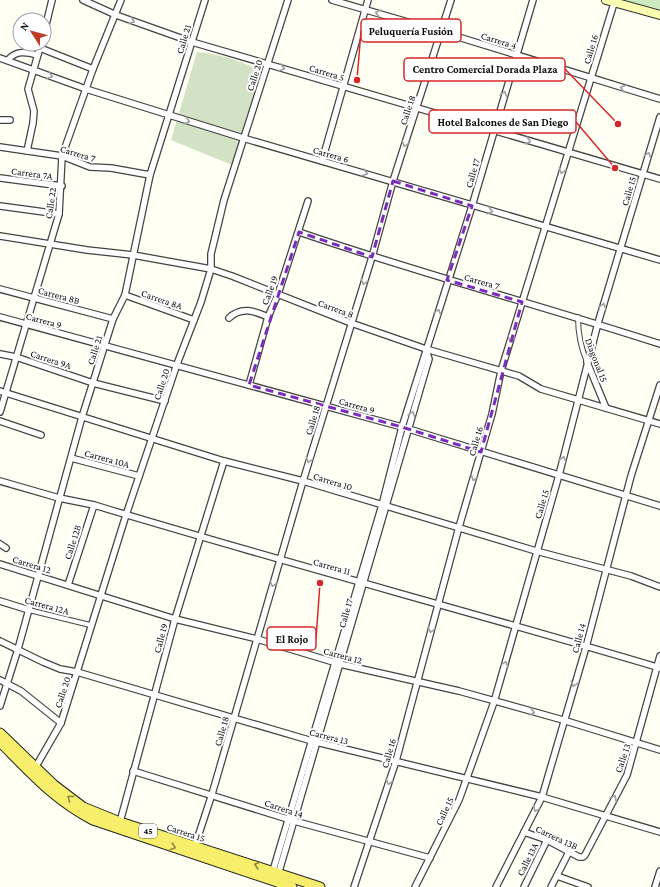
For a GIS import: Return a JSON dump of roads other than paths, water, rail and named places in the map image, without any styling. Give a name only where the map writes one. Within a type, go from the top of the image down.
[{"type":"main road","points":[[611,1],[660,15]]},
{"type":"main road","name":"Carrera 15","points":[[0,733],[35,768],[63,793],[83,807],[120,822],[195,846],[275,876],[292,887]]},
{"type":"main road","name":"Carrera 15","points":[[0,742],[56,797],[67,806],[86,816],[275,876],[320,887]]},
{"type":"street","points":[[49,12],[52,0]]},
{"type":"street","name":"Carrera 5","points":[[83,0],[116,15],[192,42],[417,107],[660,180]]},
{"type":"street","name":"Calle 22","points":[[0,412],[3,392],[16,357],[59,214],[62,186],[62,156],[93,69],[121,0]]},
{"type":"street","name":"Calle 21","points":[[0,706],[39,575],[82,417],[106,346],[113,319],[125,295],[150,175],[205,0]]},
{"type":"street","name":"Calle 20","points":[[35,768],[61,723],[90,626],[126,515],[211,269],[211,254],[222,208],[288,0]]},
{"type":"street","name":"Carrera 4","points":[[332,0],[516,54],[660,99]]},
{"type":"street","points":[[322,161],[368,0]]},
{"type":"street","name":"Calle 18","points":[[195,846],[212,794],[303,481],[372,257],[393,182],[451,0]]},
{"type":"street","name":"Calle 17","points":[[275,876],[384,506],[426,349],[472,206],[533,0]]},
{"type":"street","name":"Calle 16","points":[[354,887],[396,761],[459,527],[492,414],[501,371],[569,152],[611,1]]},
{"type":"street","points":[[52,51],[93,69]]},
{"type":"street","points":[[8,60],[16,53],[26,52],[38,55]]},
{"type":"street","points":[[27,151],[34,111],[28,89],[39,52]]},
{"type":"street","name":"Carrera 6","points":[[0,58],[86,89],[243,138],[660,260]]},
{"type":"street","name":"Calle 15","points":[[415,887],[450,822],[468,778],[494,702],[517,626],[536,550],[559,475],[587,362],[619,249],[660,116]]},
{"type":"street","points":[[0,120],[10,120]]},
{"type":"street","name":"Carrera 7","points":[[0,147],[62,156],[90,167],[111,168],[150,175]]},
{"type":"street","name":"Carrera 7A","points":[[0,178],[62,186]]},
{"type":"street","name":"Calle 19","points":[[248,385],[268,317],[278,294],[308,201]]},
{"type":"street","points":[[0,206],[59,214]]},
{"type":"street","name":"Carrera 7","points":[[299,232],[372,257],[522,302],[578,317],[660,344]]},
{"type":"street","name":"Carrera 8","points":[[0,236],[133,255],[211,269],[351,323],[426,349],[519,376],[541,389],[660,424]]},
{"type":"street","name":"Carrera 8B","points":[[0,288],[113,319]]},
{"type":"street","name":"Carrera 8A","points":[[125,295],[194,320]]},
{"type":"street","points":[[229,318],[234,313],[242,310],[251,311],[268,317]]},
{"type":"street","name":"Carrera 9","points":[[0,317],[177,364],[405,428],[660,506]]},
{"type":"street","name":"Diagonal 15","points":[[578,317],[578,333],[581,347],[606,408]]},
{"type":"street","name":"Carrera 9A","points":[[0,354],[16,357],[93,383],[165,401]]},
{"type":"street","name":"Calle 14","points":[[496,887],[542,797],[563,720],[586,647],[625,495],[660,385]]},
{"type":"street","name":"Carrera 10","points":[[3,392],[224,461],[303,481],[384,506],[605,570],[631,576],[660,587]]},
{"type":"street","points":[[0,421],[41,435]]},
{"type":"street","name":"Carrera 10A","points":[[71,458],[139,476]]},
{"type":"street","name":"Calle 19","points":[[120,822],[175,619],[224,461]]},
{"type":"street","name":"Carrera 11","points":[[0,481],[59,498],[94,505],[361,584],[517,626],[658,668]]},
{"type":"street","name":"Calle 12B","points":[[68,584],[94,505]]},
{"type":"street","points":[[0,544],[6,548]]},
{"type":"street","name":"Carrera 12","points":[[0,564],[68,584],[100,596],[175,619],[257,640],[337,663],[563,720],[660,750]]},
{"type":"street","name":"Carrera 12A","points":[[0,601],[90,626]]},
{"type":"street","name":"Carrera 13","points":[[0,641],[60,669],[77,672],[315,742],[542,797],[660,832]]},
{"type":"street","name":"Calle 13","points":[[583,857],[627,775],[658,668],[660,656]]},
{"type":"street","points":[[0,680],[21,691],[61,723]]},
{"type":"street","name":"Carrera 14","points":[[133,771],[369,843],[430,858]]},
{"type":"street","name":"Carrera 13B","points":[[524,832],[547,840],[569,852],[583,857]]},
{"type":"street","name":"Calle 13A","points":[[524,887],[547,840]]},
{"type":"street","points":[[551,887],[569,852]]},
{"type":"street","points":[[655,887],[660,871]]},
{"type":"street","points":[[557,876],[588,887]]},
{"type":"place","name":"Peluquería Fusión","points":[[357,80]]},
{"type":"place","name":"Centro Comercial Dorada Plaza","points":[[618,124]]},
{"type":"place","name":"Hotel Balcones de San Diego","points":[[615,168]]},
{"type":"place","name":"El Rojo","points":[[320,583]]}]
